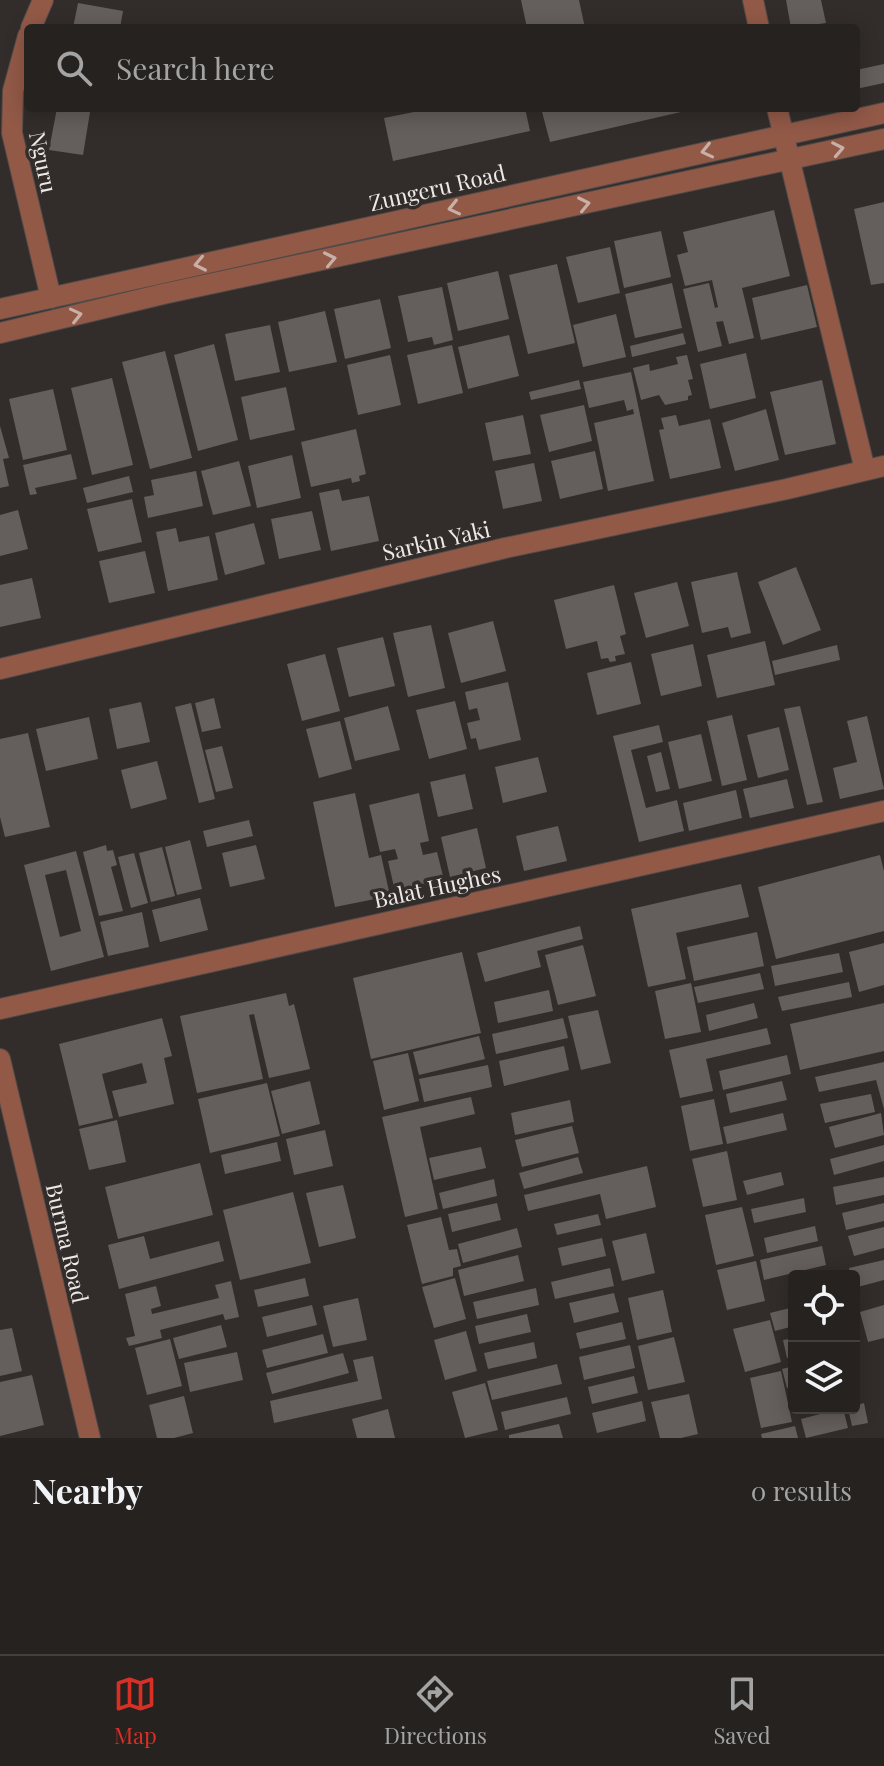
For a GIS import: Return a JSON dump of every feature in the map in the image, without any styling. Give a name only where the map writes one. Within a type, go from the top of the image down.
[{"type":"street","points":[[33,24],[43,0]]},
{"type":"street","points":[[753,0],[758,24]]},
{"type":"street","name":"Nguru","points":[[24,51],[13,91],[12,133],[51,298]]},
{"type":"street","points":[[778,112],[874,468]]},
{"type":"street","name":"Zungeru Road","points":[[0,309],[884,113]]},
{"type":"street","points":[[0,333],[163,294],[884,139]]},
{"type":"street","name":"Sarkin Yaki","points":[[0,669],[505,548],[874,468]]},
{"type":"street","name":"Balat Hughes","points":[[0,1009],[884,811]]},
{"type":"street","name":"Burma Road","points":[[0,1059],[90,1438]]},
{"type":"building","points":[[521,0],[579,0],[584,24],[526,24]]},
{"type":"building","points":[[786,0],[821,0],[826,23],[790,24]]},
{"type":"building","points":[[78,3],[123,11],[121,24],[74,24]]},
{"type":"building","points":[[884,64],[884,83],[860,88],[860,69]]},
{"type":"building","points":[[56,112],[90,112],[83,155],[49,150]]},
{"type":"building","points":[[414,112],[526,112],[530,131],[393,161],[384,118]]},
{"type":"building","points":[[542,112],[681,112],[550,142]]},
{"type":"building","points":[[884,202],[884,283],[871,285],[854,209]]},
{"type":"building","points":[[774,210],[790,276],[742,288],[754,338],[729,344],[723,321],[716,322],[722,346],[698,352],[683,289],[709,283],[715,308],[718,307],[712,280],[685,286],[677,255],[688,252],[683,232]]},
{"type":"building","points":[[661,231],[671,277],[624,288],[614,241]]},
{"type":"building","points":[[610,247],[620,293],[578,303],[566,257]]},
{"type":"building","points":[[557,264],[575,343],[528,354],[509,275]]},
{"type":"building","points":[[498,271],[509,319],[458,331],[447,283]]},
{"type":"building","points":[[672,283],[682,328],[635,338],[625,294]]},
{"type":"building","points":[[807,285],[817,327],[761,340],[752,298]]},
{"type":"building","points":[[442,287],[453,340],[434,345],[432,337],[408,342],[398,296]]},
{"type":"building","points":[[380,299],[391,348],[345,359],[334,309]]},
{"type":"building","points":[[325,311],[337,362],[289,372],[278,322]]},
{"type":"building","points":[[616,314],[626,357],[583,367],[573,325]]},
{"type":"building","points":[[270,325],[280,372],[235,381],[225,334]]},
{"type":"building","points":[[683,333],[686,344],[632,357],[630,346]]},
{"type":"building","points":[[509,335],[519,376],[468,389],[458,347]]},
{"type":"building","points":[[214,344],[238,440],[198,451],[174,355]]},
{"type":"building","points":[[452,345],[463,393],[418,404],[407,355]]},
{"type":"building","points":[[165,351],[192,458],[150,469],[122,362]]},
{"type":"building","points":[[746,353],[756,398],[710,409],[700,364]]},
{"type":"building","points":[[390,355],[401,405],[358,415],[347,365]]},
{"type":"building","points":[[687,355],[693,379],[688,380],[692,395],[688,396],[688,400],[665,405],[659,395],[641,400],[633,368],[649,364],[650,371],[678,364],[676,357]]},
{"type":"building","points":[[631,372],[654,481],[608,491],[594,423],[634,414],[633,409],[627,411],[624,400],[589,408],[583,382]]},
{"type":"building","points":[[112,378],[133,465],[92,475],[71,388]]},
{"type":"building","points":[[579,380],[581,389],[531,400],[529,392]]},
{"type":"building","points":[[822,380],[836,444],[785,455],[770,392]]},
{"type":"building","points":[[286,387],[295,430],[250,440],[241,397]]},
{"type":"building","points":[[53,389],[67,450],[23,460],[9,399]]},
{"type":"building","points":[[584,405],[592,441],[549,452],[540,415]]},
{"type":"building","points":[[766,409],[779,460],[735,471],[722,423]]},
{"type":"building","points":[[523,415],[531,454],[493,461],[485,423]]},
{"type":"building","points":[[676,415],[679,426],[710,419],[721,468],[670,479],[659,430],[664,429],[661,418]]},
{"type":"building","points":[[0,426],[9,458],[3,459],[9,486],[0,488]]},
{"type":"building","points":[[356,429],[366,474],[359,476],[360,481],[352,483],[351,478],[311,487],[301,442]]},
{"type":"building","points":[[595,451],[603,489],[560,499],[551,461]]},
{"type":"building","points":[[71,454],[77,479],[35,488],[37,494],[30,495],[23,465]]},
{"type":"building","points":[[292,455],[301,498],[257,508],[248,466]]},
{"type":"building","points":[[239,461],[251,506],[213,515],[201,471]]},
{"type":"building","points":[[534,463],[542,501],[503,509],[495,471]]},
{"type":"building","points":[[196,471],[203,506],[148,518],[144,497],[154,495],[151,480]]},
{"type":"building","points":[[129,476],[133,492],[87,503],[83,488]]},
{"type":"building","points":[[339,489],[342,501],[369,496],[379,541],[331,551],[319,493]]},
{"type":"building","points":[[132,499],[142,542],[98,552],[87,509]]},
{"type":"building","points":[[18,510],[28,549],[0,556],[0,515]]},
{"type":"building","points":[[312,511],[321,550],[279,559],[271,519]]},
{"type":"building","points":[[254,523],[265,564],[225,575],[215,533]]},
{"type":"building","points":[[176,528],[179,542],[209,536],[218,580],[168,591],[156,532]]},
{"type":"building","points":[[145,551],[155,593],[109,603],[99,561]]},
{"type":"building","points":[[796,567],[821,630],[783,645],[758,582]]},
{"type":"building","points":[[737,572],[751,633],[731,638],[728,627],[702,633],[691,582]]},
{"type":"building","points":[[32,578],[41,618],[0,627],[0,585]]},
{"type":"building","points":[[677,582],[689,626],[646,638],[634,593]]},
{"type":"building","points":[[614,585],[626,634],[620,636],[625,654],[615,656],[616,661],[601,659],[597,641],[566,649],[554,600]]},
{"type":"building","points":[[493,621],[506,671],[461,683],[448,633]]},
{"type":"building","points":[[431,625],[445,688],[408,697],[393,633]]},
{"type":"building","points":[[383,637],[395,686],[349,697],[337,648]]},
{"type":"building","points":[[765,641],[775,685],[717,698],[707,655]]},
{"type":"building","points":[[693,644],[702,686],[661,696],[651,654]]},
{"type":"building","points":[[837,645],[840,660],[775,675],[772,661]]},
{"type":"building","points":[[325,654],[340,711],[302,721],[287,664]]},
{"type":"building","points":[[631,662],[641,704],[597,715],[587,673]]},
{"type":"building","points":[[508,682],[521,740],[479,750],[476,738],[471,739],[467,723],[480,720],[477,708],[469,710],[465,692]]},
{"type":"building","points":[[214,698],[221,728],[202,732],[195,703]]},
{"type":"building","points":[[455,701],[467,749],[429,759],[416,710]]},
{"type":"building","points":[[141,702],[150,742],[117,749],[109,709]]},
{"type":"building","points":[[191,703],[215,799],[199,803],[175,707]]},
{"type":"building","points":[[388,706],[400,750],[355,761],[344,718]]},
{"type":"building","points":[[800,706],[823,802],[807,805],[784,709]]},
{"type":"building","points":[[732,715],[747,780],[722,786],[707,721]]},
{"type":"building","points":[[867,716],[884,789],[840,799],[833,768],[857,762],[847,721]]},
{"type":"building","points":[[89,717],[98,759],[46,771],[36,729]]},
{"type":"building","points":[[340,721],[352,769],[319,778],[306,729]]},
{"type":"building","points":[[659,725],[663,742],[631,750],[646,808],[677,800],[684,831],[639,842],[613,736]]},
{"type":"building","points":[[779,727],[789,770],[758,778],[747,735]]},
{"type":"building","points":[[28,733],[50,827],[5,837],[0,817],[0,739]]},
{"type":"building","points":[[701,734],[712,781],[679,789],[668,742]]},
{"type":"building","points":[[222,746],[233,788],[216,792],[205,750]]},
{"type":"building","points":[[661,752],[670,789],[656,792],[647,756]]},
{"type":"building","points":[[538,757],[547,792],[503,803],[495,767]]},
{"type":"building","points":[[157,761],[167,799],[131,809],[121,770]]},
{"type":"building","points":[[465,774],[473,809],[438,817],[430,782]]},
{"type":"building","points":[[787,779],[794,808],[750,818],[743,789]]},
{"type":"building","points":[[736,790],[742,818],[689,831],[683,803]]},
{"type":"building","points":[[355,793],[369,858],[381,855],[390,896],[335,907],[313,802]]},
{"type":"building","points":[[419,793],[429,841],[420,843],[423,855],[437,852],[444,880],[395,891],[388,861],[398,859],[395,849],[380,852],[369,805]]},
{"type":"building","points":[[249,820],[253,836],[207,847],[203,831]]},
{"type":"building","points":[[558,826],[567,861],[524,871],[516,836]]},
{"type":"building","points":[[477,828],[486,868],[450,877],[441,837]]},
{"type":"building","points":[[190,840],[202,889],[177,895],[165,847]]},
{"type":"building","points":[[106,845],[107,851],[113,850],[117,865],[111,867],[123,911],[99,916],[83,852]]},
{"type":"building","points":[[256,845],[265,879],[230,887],[222,853]]},
{"type":"building","points":[[162,847],[175,896],[151,902],[139,853]]},
{"type":"building","points":[[76,851],[104,957],[51,971],[24,865]],"holes":[[[66,870],[81,931],[60,937],[45,875]]]},
{"type":"building","points":[[134,853],[148,903],[131,908],[118,857]]},
{"type":"building","points":[[880,855],[884,871],[884,931],[776,959],[758,887]]},
{"type":"building","points":[[741,884],[749,917],[676,933],[686,979],[648,987],[631,909]]},
{"type":"building","points":[[200,898],[208,930],[160,942],[152,910]]},
{"type":"building","points":[[142,912],[149,947],[108,956],[100,922]]},
{"type":"building","points":[[580,926],[583,939],[537,951],[541,967],[485,982],[477,953]]},
{"type":"building","points":[[757,932],[764,966],[694,981],[687,947]]},
{"type":"building","points":[[884,943],[884,985],[859,992],[849,952]]},
{"type":"building","points":[[583,945],[596,996],[558,1005],[545,955]]},
{"type":"building","points":[[462,952],[481,1033],[371,1059],[353,978]]},
{"type":"building","points":[[839,953],[843,972],[775,986],[771,966]]},
{"type":"building","points":[[760,973],[764,989],[698,1003],[694,987]]},
{"type":"building","points":[[849,982],[852,997],[782,1011],[778,997]]},
{"type":"building","points":[[691,983],[701,1032],[665,1039],[655,991]]},
{"type":"building","points":[[549,990],[553,1011],[498,1023],[494,1002]]},
{"type":"building","points":[[286,993],[289,1006],[294,1004],[310,1069],[269,1078],[254,1014],[249,1015],[263,1079],[197,1093],[180,1016]]},
{"type":"building","points":[[754,1003],[758,1018],[709,1031],[706,1015]]},
{"type":"building","points":[[884,1003],[884,1051],[800,1070],[790,1024]]},
{"type":"building","points":[[598,1010],[611,1063],[581,1070],[568,1016]]},
{"type":"building","points":[[162,1018],[172,1056],[164,1058],[174,1104],[119,1117],[112,1091],[147,1083],[142,1063],[102,1074],[113,1118],[79,1126],[59,1044]]},
{"type":"building","points":[[563,1018],[568,1038],[496,1054],[492,1034]]},
{"type":"building","points":[[767,1028],[771,1044],[706,1059],[713,1091],[680,1098],[669,1050]]},
{"type":"building","points":[[479,1036],[485,1059],[419,1075],[413,1052]]},
{"type":"building","points":[[564,1046],[569,1070],[504,1086],[499,1061]]},
{"type":"building","points":[[408,1053],[419,1101],[384,1110],[373,1061]]},
{"type":"building","points":[[787,1055],[791,1074],[723,1090],[719,1071]]},
{"type":"building","points":[[884,1062],[884,1109],[876,1080],[819,1092],[815,1077]]},
{"type":"building","points":[[488,1065],[492,1087],[424,1102],[419,1079]]},
{"type":"building","points":[[310,1081],[320,1124],[282,1134],[271,1091]]},
{"type":"building","points":[[782,1081],[787,1100],[730,1113],[726,1094]]},
{"type":"building","points":[[267,1083],[280,1136],[210,1153],[198,1099]]},
{"type":"building","points":[[871,1094],[875,1112],[825,1123],[820,1104]]},
{"type":"building","points":[[471,1097],[475,1114],[420,1127],[438,1209],[405,1217],[382,1117]]},
{"type":"building","points":[[714,1099],[723,1144],[690,1151],[681,1106]]},
{"type":"building","points":[[570,1100],[574,1122],[515,1135],[511,1113]]},
{"type":"building","points":[[783,1113],[787,1130],[727,1144],[723,1127]]},
{"type":"building","points":[[881,1113],[884,1135],[835,1148],[829,1127]]},
{"type":"building","points":[[117,1120],[126,1162],[89,1170],[79,1129]]},
{"type":"building","points":[[572,1126],[579,1153],[522,1167],[515,1140]]},
{"type":"building","points":[[325,1130],[333,1166],[294,1175],[286,1139]]},
{"type":"building","points":[[277,1142],[281,1161],[225,1174],[221,1155]]},
{"type":"building","points":[[884,1145],[884,1161],[834,1175],[830,1159]]},
{"type":"building","points":[[481,1147],[486,1168],[434,1180],[429,1158]]},
{"type":"building","points":[[727,1151],[737,1200],[703,1207],[692,1159]]},
{"type":"building","points":[[578,1157],[583,1173],[524,1189],[519,1173]]},
{"type":"building","points":[[200,1163],[213,1215],[118,1239],[105,1187]]},
{"type":"building","points":[[647,1166],[656,1207],[606,1219],[600,1194],[528,1211],[524,1195]]},
{"type":"building","points":[[781,1172],[784,1185],[747,1195],[743,1181]]},
{"type":"building","points":[[884,1177],[884,1195],[836,1205],[833,1187]]},
{"type":"building","points":[[494,1179],[497,1196],[443,1209],[439,1193]]},
{"type":"building","points":[[343,1185],[356,1238],[319,1247],[306,1193]]},
{"type":"building","points":[[293,1192],[311,1263],[240,1280],[223,1210]]},
{"type":"building","points":[[804,1198],[806,1212],[754,1223],[751,1209]]},
{"type":"building","points":[[497,1203],[501,1220],[452,1232],[448,1214]]},
{"type":"building","points":[[884,1203],[884,1221],[846,1230],[842,1213]]},
{"type":"building","points":[[742,1207],[754,1256],[716,1265],[705,1215]]},
{"type":"building","points":[[598,1214],[601,1225],[557,1235],[554,1224]]},
{"type":"building","points":[[441,1217],[449,1250],[457,1249],[461,1266],[453,1268],[453,1276],[422,1284],[407,1225]]},
{"type":"building","points":[[815,1226],[818,1241],[767,1253],[764,1238]]},
{"type":"building","points":[[884,1227],[884,1248],[854,1256],[848,1236]]},
{"type":"building","points":[[517,1228],[522,1247],[463,1263],[458,1244]]},
{"type":"building","points":[[646,1233],[655,1273],[622,1281],[612,1241]]},
{"type":"building","points":[[144,1236],[150,1259],[219,1241],[224,1261],[119,1289],[108,1245]]},
{"type":"building","points":[[602,1238],[606,1256],[562,1266],[558,1248]]},
{"type":"building","points":[[822,1246],[826,1265],[788,1270],[788,1274],[764,1280],[760,1260]]},
{"type":"building","points":[[518,1255],[524,1281],[464,1296],[458,1270]]},
{"type":"building","points":[[884,1260],[884,1280],[860,1286],[860,1270],[849,1268]]},
{"type":"building","points":[[756,1261],[765,1301],[727,1310],[717,1270]]},
{"type":"building","points":[[610,1268],[614,1286],[555,1299],[551,1282]]},
{"type":"building","points":[[305,1278],[309,1296],[258,1307],[254,1290]]},
{"type":"building","points":[[455,1278],[466,1319],[434,1328],[422,1287]]},
{"type":"building","points":[[231,1281],[239,1317],[225,1320],[223,1314],[160,1330],[162,1338],[129,1346],[126,1338],[135,1336],[125,1294],[156,1286],[161,1306],[151,1309],[152,1314],[219,1298],[215,1285]]},
{"type":"building","points":[[536,1288],[539,1305],[477,1319],[473,1302]]},
{"type":"building","points":[[663,1290],[672,1332],[637,1340],[628,1298]]},
{"type":"building","points":[[614,1293],[619,1312],[574,1323],[569,1303]]},
{"type":"building","points":[[358,1298],[367,1340],[333,1347],[323,1306]]},
{"type":"building","points":[[312,1305],[317,1325],[267,1337],[262,1317]]},
{"type":"building","points":[[884,1305],[884,1338],[868,1342],[860,1312]]},
{"type":"building","points":[[788,1308],[788,1328],[775,1331],[770,1313]]},
{"type":"building","points":[[527,1314],[531,1332],[479,1344],[475,1326]]},
{"type":"building","points":[[770,1320],[781,1362],[745,1372],[733,1329]]},
{"type":"building","points":[[622,1322],[626,1339],[580,1349],[576,1333]]},
{"type":"building","points":[[221,1325],[227,1347],[179,1359],[173,1338]]},
{"type":"building","points":[[12,1328],[22,1371],[0,1376],[0,1330]]},
{"type":"building","points":[[466,1331],[477,1371],[445,1380],[434,1340]]},
{"type":"building","points":[[323,1334],[328,1353],[267,1368],[262,1350]]},
{"type":"building","points":[[674,1337],[685,1382],[648,1390],[638,1346]]},
{"type":"building","points":[[170,1339],[182,1386],[147,1395],[135,1348]]},
{"type":"building","points":[[788,1339],[787,1358],[783,1340]]},
{"type":"building","points":[[534,1342],[537,1358],[488,1369],[484,1353]]},
{"type":"building","points":[[630,1345],[635,1368],[584,1380],[579,1357]]},
{"type":"building","points":[[237,1352],[243,1380],[190,1392],[184,1363]]},
{"type":"building","points":[[343,1353],[349,1373],[272,1394],[266,1373]]},
{"type":"building","points":[[373,1356],[382,1399],[274,1423],[270,1401],[358,1381],[353,1360]]},
{"type":"building","points":[[557,1364],[562,1384],[492,1400],[487,1381]]},
{"type":"building","points":[[788,1368],[788,1388],[787,1388],[782,1369]]},
{"type":"building","points":[[781,1371],[792,1422],[761,1428],[750,1378]]},
{"type":"building","points":[[32,1375],[44,1425],[0,1436],[0,1382]]},
{"type":"building","points":[[634,1376],[638,1393],[592,1404],[588,1387]]},
{"type":"building","points":[[485,1383],[498,1430],[465,1438],[452,1392]]},
{"type":"building","points":[[689,1394],[698,1434],[660,1438],[651,1402]]},
{"type":"building","points":[[184,1396],[193,1433],[157,1438],[149,1405]]},
{"type":"building","points":[[567,1397],[571,1414],[505,1430],[501,1412]]},
{"type":"building","points":[[642,1401],[646,1421],[597,1433],[592,1413]]},
{"type":"building","points":[[864,1403],[868,1423],[852,1426],[849,1414],[860,1414],[860,1404]]},
{"type":"building","points":[[388,1409],[395,1438],[357,1438],[352,1419]]},
{"type":"building","points":[[820,1414],[844,1414],[848,1428],[806,1438],[801,1419]]},
{"type":"building","points":[[559,1424],[563,1438],[509,1438],[509,1435]]},
{"type":"building","points":[[795,1426],[798,1438],[762,1438],[761,1434]]}]
